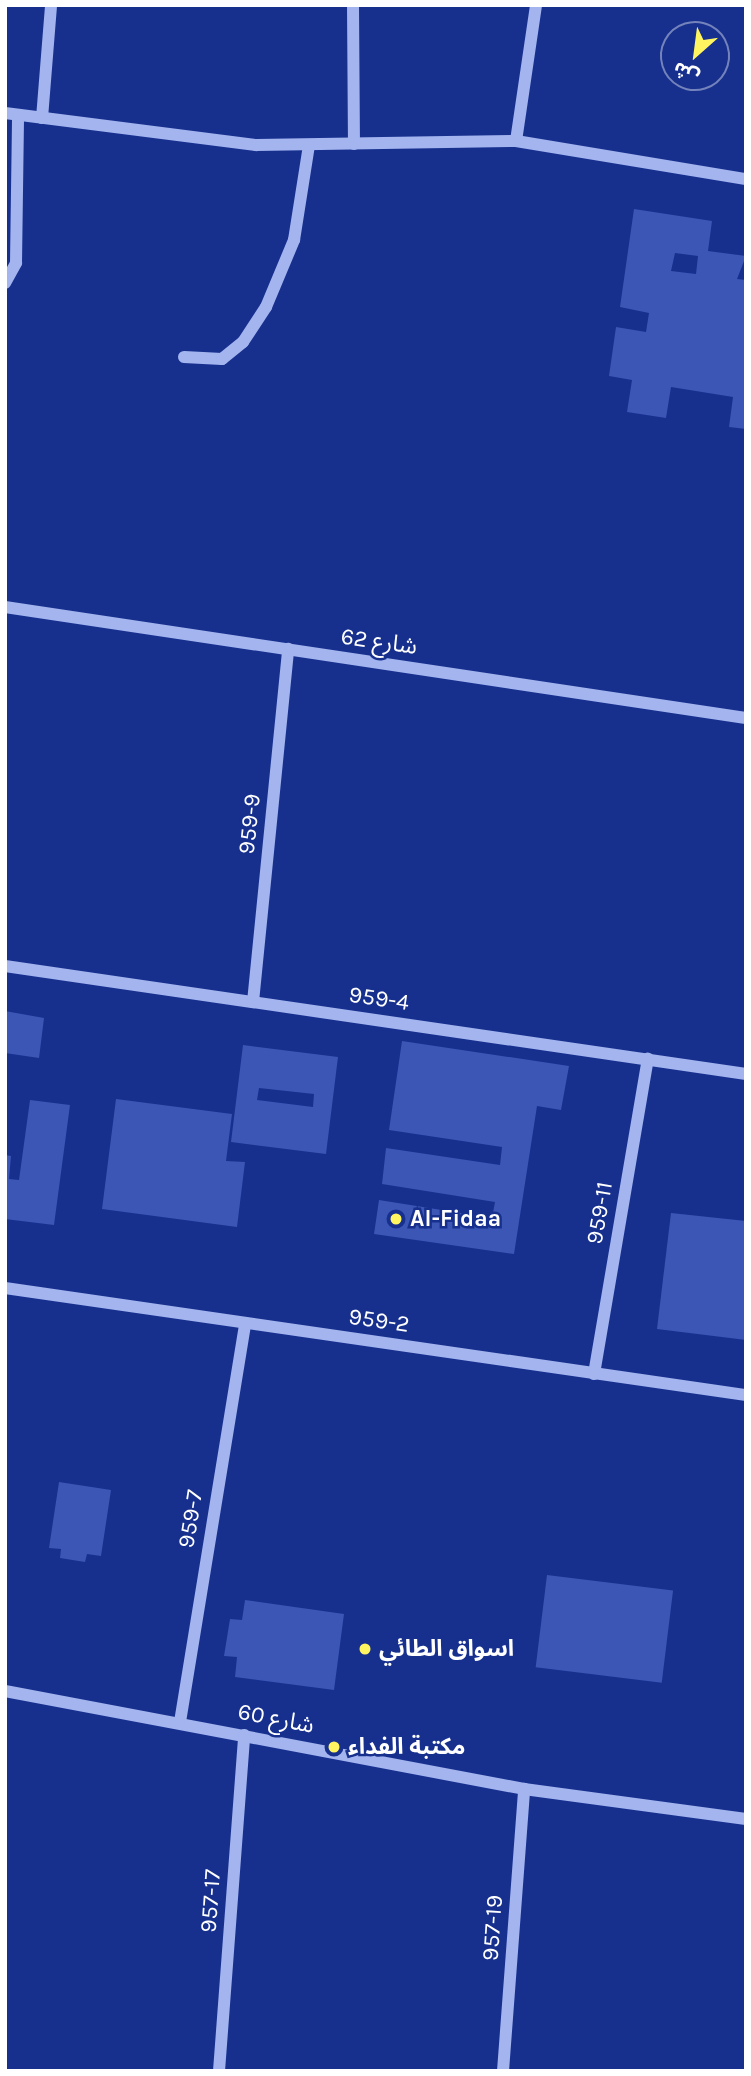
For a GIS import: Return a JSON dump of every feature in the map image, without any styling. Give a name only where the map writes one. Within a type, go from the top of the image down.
[{"type":"street","points":[[42,118],[51,5]]},
{"type":"street","points":[[354,5],[354,144]]},
{"type":"street","points":[[516,141],[536,5]]},
{"type":"street","points":[[5,284],[16,263],[11,114],[256,145],[516,141],[746,179]]},
{"type":"street","points":[[184,356],[222,359],[243,342],[266,307],[294,240],[309,145]]},
{"type":"street","name":"شارع 62","points":[[5,607],[746,718]]},
{"type":"street","name":"959-9","points":[[253,1002],[288,649]]},
{"type":"street","name":"959-4","points":[[5,966],[746,1074]]},
{"type":"street","name":"959-11","points":[[594,1374],[648,1059]]},
{"type":"street","name":"959-2","points":[[5,1288],[746,1395]]},
{"type":"street","name":"959-7","points":[[180,1722],[245,1323]]},
{"type":"street","name":"شارع 60","points":[[5,1691],[524,1789],[746,1819]]},
{"type":"street","name":"957-17","points":[[219,2071],[244,1735]]},
{"type":"street","name":"957-19","points":[[503,2071],[524,1789]]},
{"type":"building","points":[[634,209],[712,221],[708,251],[746,256],[737,279],[746,280],[746,429],[729,427],[733,397],[671,387],[666,418],[627,412],[632,380],[609,376],[616,327],[646,332],[649,313],[620,307]],"holes":[[[675,253],[698,256],[696,274],[671,271]]]},
{"type":"building","points":[[5,1011],[44,1018],[39,1058],[5,1053]]},
{"type":"building","points":[[402,1041],[569,1066],[561,1110],[537,1106],[514,1254],[374,1234],[379,1200],[492,1218],[495,1202],[382,1184],[386,1148],[500,1165],[502,1147],[389,1130]]},
{"type":"building","points":[[243,1045],[338,1057],[326,1154],[231,1142]],"holes":[[[259,1088],[314,1094],[313,1107],[257,1100]]]},
{"type":"building","points":[[116,1099],[232,1114],[226,1161],[245,1162],[237,1227],[102,1209]]},
{"type":"building","points":[[30,1100],[70,1105],[54,1225],[5,1219],[5,1155],[11,1156],[9,1179],[19,1180]]},
{"type":"building","points":[[671,1213],[746,1221],[746,1340],[657,1329]]},
{"type":"building","points":[[59,1482],[111,1490],[101,1556],[87,1554],[85,1562],[60,1558],[61,1549],[49,1548]]},
{"type":"building","points":[[547,1575],[673,1590],[662,1683],[536,1667]]},
{"type":"building","points":[[245,1600],[344,1614],[334,1690],[235,1677],[237,1657],[224,1656],[230,1619],[242,1620]]},
{"type":"place","name":"Al-Fidaa","points":[[396,1219]]},
{"type":"place","name":"اسواق الطائي","points":[[365,1649]]},
{"type":"place","name":"مكتبة الفداء","points":[[334,1747]]}]
